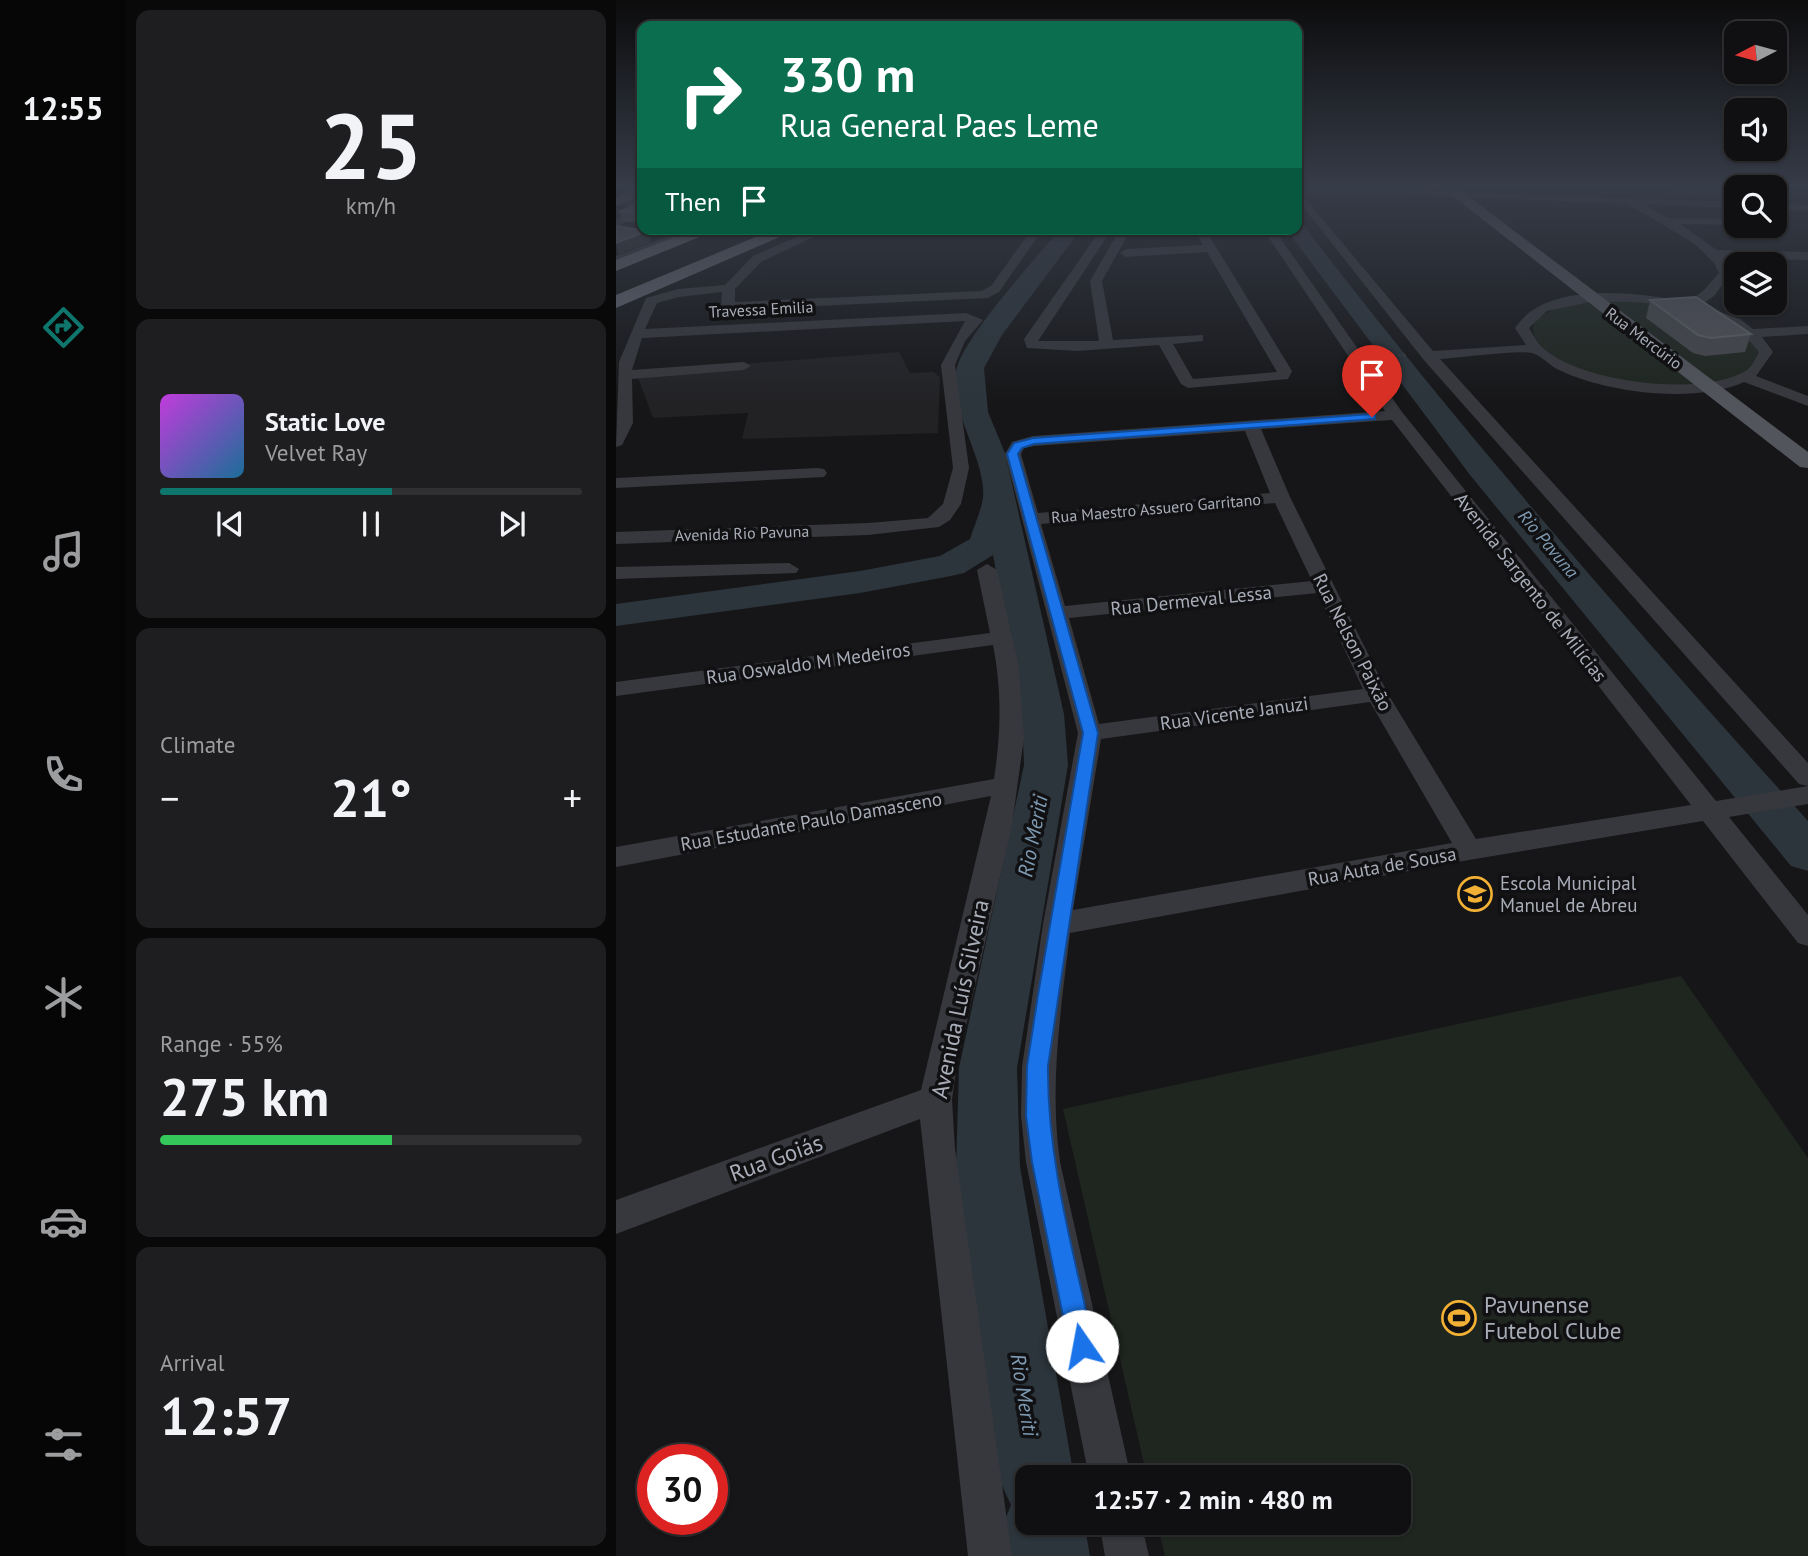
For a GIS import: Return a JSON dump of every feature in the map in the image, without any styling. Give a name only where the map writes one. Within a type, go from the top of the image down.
[{"type":"highway","points":[[616,266],[635,260]]},
{"type":"highway","points":[[616,277],[655,260]]},
{"type":"highway","points":[[616,286],[681,260]]},
{"type":"highway","points":[[616,295],[704,260]]},
{"type":"highway","points":[[616,302],[717,260]]},
{"type":"main road","name":"Rua Mercúrio","points":[[1542,260],[1808,462]]},
{"type":"street","points":[[756,260],[751,262],[729,288],[728,306],[734,308],[983,295],[995,289],[1016,260]]},
{"type":"street","points":[[1086,260],[1030,343],[1035,347],[1198,338]]},
{"type":"street","points":[[1107,345],[1096,281],[1108,260]]},
{"type":"street","points":[[1164,340],[1188,384],[1279,377],[1285,374],[1217,260]]},
{"type":"street","name":"Avenida Sargento de Milícias","points":[[1289,260],[1396,415],[1717,809],[1808,935]]},
{"type":"street","points":[[1349,260],[1420,355],[1808,778]]},
{"type":"street","points":[[1690,307],[1709,293],[1725,273],[1719,260]]},
{"type":"street","points":[[616,442],[628,419],[624,394],[625,363],[651,301],[678,293],[729,288]]},
{"type":"street","points":[[1590,298],[1640,299],[1690,307],[1725,318],[1751,333],[1766,352],[1766,362],[1747,378],[1709,387],[1665,388],[1606,381],[1575,372],[1532,349],[1524,338],[1522,328],[1526,319],[1550,305],[1590,298]]},
{"type":"street","name":"Travessa Emilia","points":[[637,334],[940,318],[976,320],[959,340],[948,365],[961,468],[952,504],[944,516],[933,523],[869,529]]},
{"type":"street","points":[[1751,333],[1808,330]]},
{"type":"street","points":[[1420,355],[1532,349]]},
{"type":"street","points":[[625,375],[744,366]]},
{"type":"street","points":[[1747,378],[1808,401]]},
{"type":"street","points":[[1107,1465],[1043,1162],[1037,1116],[1038,1066],[1057,924],[1090,733],[1013,454],[1018,445],[1033,441],[1396,415]]},
{"type":"street","name":"Rua Nelson Paixão","points":[[1252,427],[1281,497],[1377,694],[1469,850]]},
{"type":"street","points":[[616,484],[818,473]]},
{"type":"street","name":"Rua Maestro Assuero Garritano","points":[[1032,519],[1281,497]]},
{"type":"street","name":"Avenida Rio Pavuna","points":[[616,538],[869,529]]},
{"type":"street","points":[[616,573],[789,569]]},
{"type":"street","name":"Avenida Luís Silveira","points":[[987,570],[1012,697],[1006,785],[941,1065],[936,1099],[938,1149],[990,1556]]},
{"type":"street","name":"Rua Dermeval Lessa","points":[[1057,613],[1325,586]]},
{"type":"street","name":"Rua Oswaldo M Medeiros","points":[[616,688],[1000,638]]},
{"type":"street","name":"Rua Vicente Januzi","points":[[1090,733],[1377,694]]},
{"type":"street","name":"Rua Estudante Paulo Damasceno","points":[[616,857],[1006,785]]},
{"type":"street","name":"Rua Auta de Sousa","points":[[1057,924],[1469,850],[1808,795]]},
{"type":"street","name":"Rua Goiás","points":[[616,1217],[936,1099]]},
{"type":"street","points":[[1122,1535],[1127,1556]]},
{"type":"path","points":[[1368,357],[1420,355]]},
{"type":"shaded area","points":[[1589,302],[1645,302],[1732,325],[1762,350],[1761,363],[1723,382],[1688,386],[1635,384],[1600,377],[1575,368],[1553,356],[1536,339],[1533,330],[1536,322],[1554,309]]},
{"type":"shaded area","points":[[899,352],[910,373],[934,372],[940,378],[938,433],[742,439],[748,413],[653,418],[636,372]]},
{"type":"shaded area","name":"Pavunense Futebol Clube","points":[[1681,976],[1808,1158],[1808,1556],[1165,1556],[1160,1535],[1411,1535],[1411,1465],[1144,1465],[1063,1109]]},
{"type":"building","points":[[1696,297],[1751,334],[1711,338],[1698,335],[1650,300]]},
{"type":"waterway","name":"Rio Meriti","points":[[1034,1465],[988,1167],[988,1068],[1046,765],[1043,714],[990,453],[973,412],[970,368],[990,333],[1047,260]]},
{"type":"waterway","name":"Rio Pavuna","points":[[1319,260],[1418,390],[1545,547],[1808,853]]},
{"type":"waterway","points":[[616,615],[860,582],[951,565],[986,544],[998,499]]},
{"type":"waterway","name":"Rio Meriti","points":[[1046,1535],[1050,1556]]},
{"type":"place","name":"Escola Municipal Manuel de Abreu","points":[[1475,894]]},
{"type":"place","name":"Pavunense Futebol Clube","points":[[1459,1318]]},
{"type":"route","points":[[1082,1346],[1043,1162],[1037,1116],[1038,1066],[1047,995],[1090,733],[1013,454],[1014,449],[1024,442],[1033,441],[1372,417]]}]
